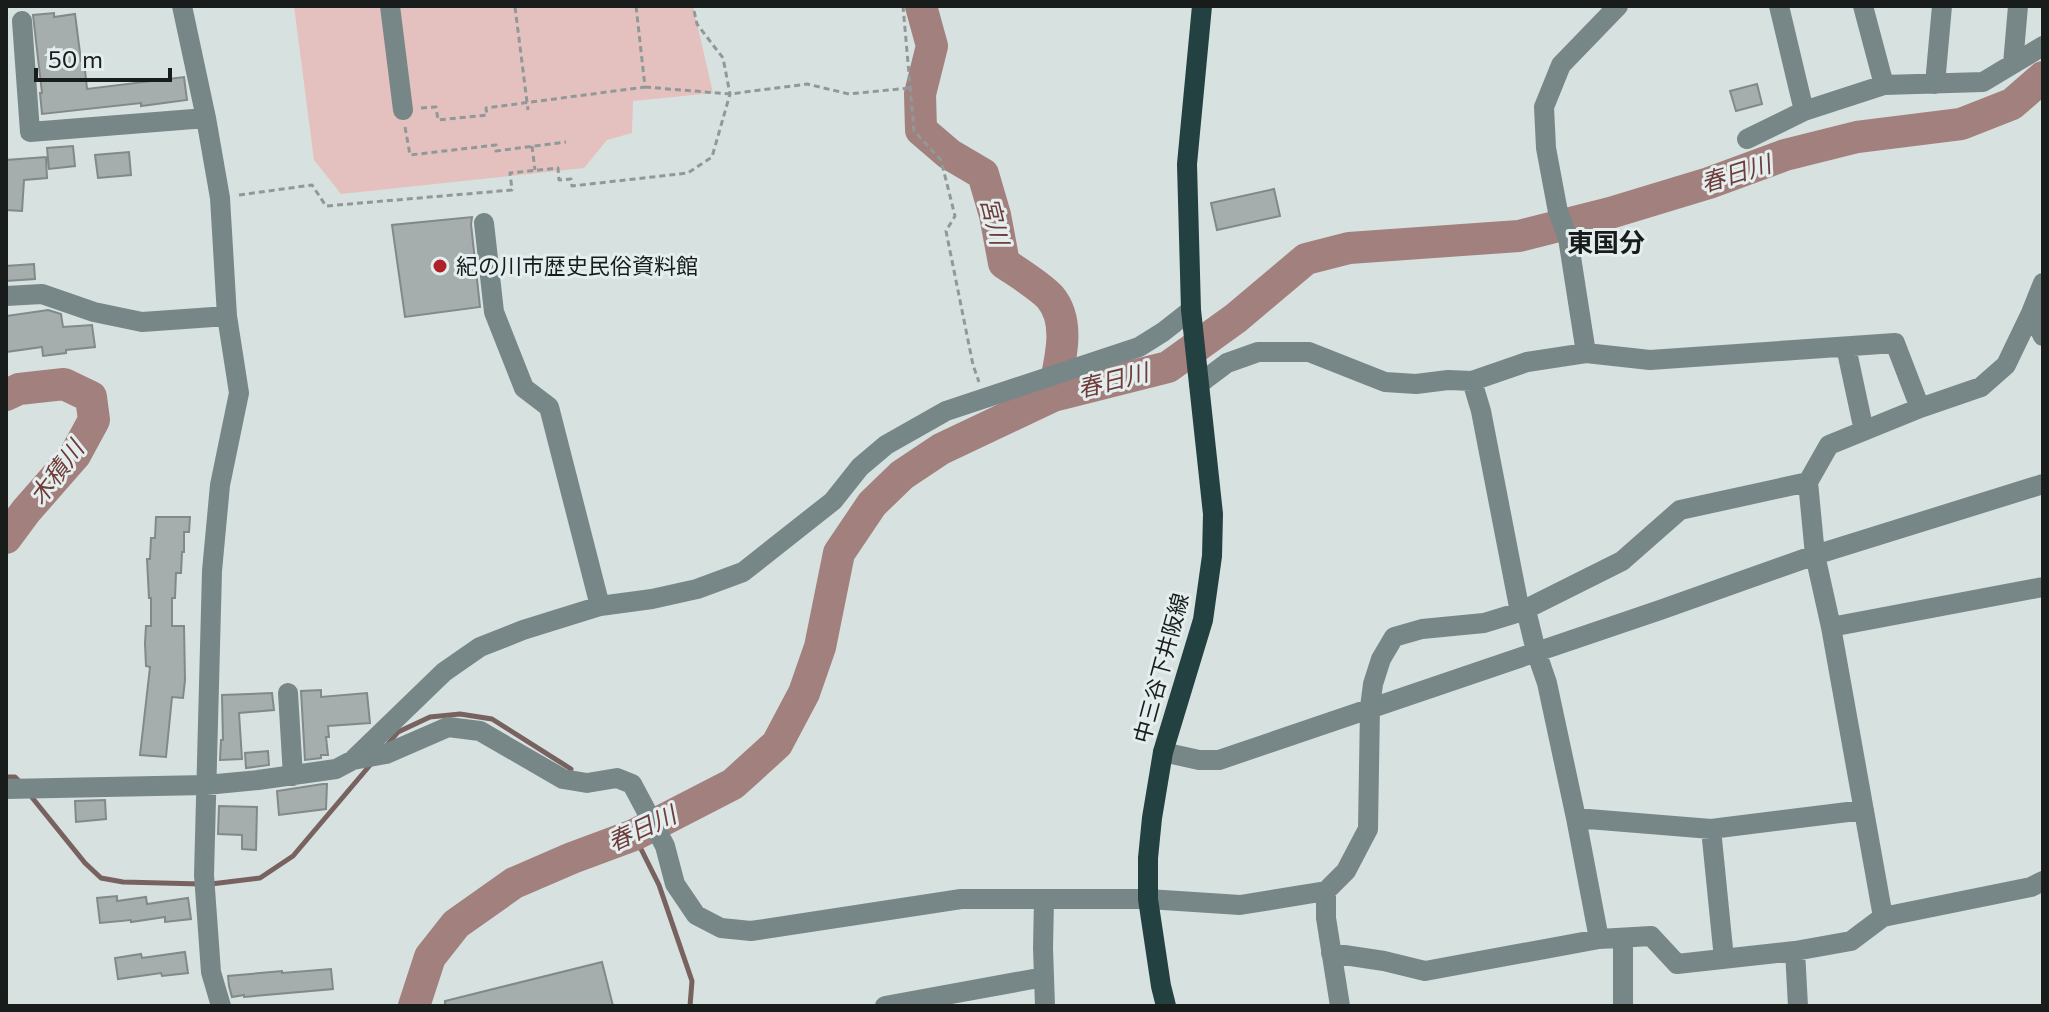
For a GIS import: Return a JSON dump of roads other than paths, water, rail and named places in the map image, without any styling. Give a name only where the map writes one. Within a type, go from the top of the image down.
[{"type":"main road","name":"中三谷下井阪線","points":[[1166,1006],[1148,899],[1152,818],[1163,752],[1203,620],[1212,556],[1213,514],[1192,317],[1187,164],[1202,6]]},
{"type":"street","points":[[182,6],[220,198],[227,316],[239,393],[220,485],[212,571],[204,884],[211,972],[221,1006]]},
{"type":"street","points":[[390,6],[403,110]]},
{"type":"street","points":[[1586,353],[1568,238],[1558,212],[1546,148],[1544,107],[1561,65],[1618,6]]},
{"type":"street","points":[[1779,6],[1804,111]]},
{"type":"street","points":[[1863,6],[1884,85]]},
{"type":"street","points":[[1935,84],[1942,6]]},
{"type":"street","points":[[2013,64],[2018,6]]},
{"type":"street","points":[[22,21],[30,132],[206,118]]},
{"type":"street","points":[[1747,139],[1804,111],[1884,85],[1983,82],[2043,46]]},
{"type":"street","points":[[484,223],[494,312],[524,388],[549,407],[600,606]]},
{"type":"street","points":[[1883,917],[1831,627],[1815,555],[1808,482],[1829,445],[1981,387],[2006,365],[2043,283]]},
{"type":"street","points":[[6,296],[42,294],[94,312],[142,322],[227,316]]},
{"type":"street","points":[[2031,313],[2043,336]]},
{"type":"street","points":[[6,789],[206,785],[336,769],[353,760],[444,672],[480,647],[600,606],[697,589],[743,572],[833,501],[860,467],[886,445],[946,411],[1139,347],[1192,317]]},
{"type":"street","points":[[1199,381],[1227,363],[1258,352],[1309,352],[1385,382],[1416,384],[1472,381],[1527,362],[1586,353],[1650,360],[1895,343],[1920,408]]},
{"type":"street","points":[[1846,347],[1864,431]]},
{"type":"street","points":[[1472,381],[1523,611],[1547,683],[1599,939]]},
{"type":"street","points":[[353,760],[386,754],[448,727],[480,731],[563,779],[587,783],[617,778],[632,784],[665,846],[675,884],[696,915],[721,928],[751,931],[961,899],[1148,899],[1240,905],[1326,891],[1346,871],[1368,829],[1373,684],[1381,659],[1394,637],[1422,629],[1484,623],[1523,611],[1622,561],[1680,510],[1808,482]]},
{"type":"street","points":[[1163,752],[1199,760],[1219,760],[1815,555],[2043,484]]},
{"type":"street","points":[[1831,627],[2043,587]]},
{"type":"street","points":[[288,693],[293,776]]},
{"type":"street","points":[[1576,818],[1711,829],[1864,810]]},
{"type":"street","points":[[1711,829],[1724,959]]},
{"type":"street","points":[[1331,953],[1425,971],[1599,939],[1651,936],[1677,964],[1795,951],[1851,941],[1883,917],[2031,887],[2043,881]]},
{"type":"street","points":[[1326,891],[1326,918],[1340,1006]]},
{"type":"street","points":[[1044,899],[1045,1006]]},
{"type":"street","points":[[1623,938],[1623,1006]]},
{"type":"street","points":[[1795,951],[1798,1006]]},
{"type":"street","points":[[885,1006],[1044,977]]},
{"type":"waterway","name":"宮川","points":[[921,6],[932,46],[920,94],[921,130],[949,154],[983,174],[1004,263],[1046,293],[1057,308],[1062,345],[1053,396]]},
{"type":"waterway","name":"春日川","points":[[414,1006],[430,957],[456,924],[514,883],[634,835],[733,784],[777,744],[804,693],[820,647],[839,553],[872,504],[902,475],[941,449],[1053,396],[1168,367],[1236,318],[1306,259],[1349,248],[1519,236],[1709,183],[1785,155],[1857,137],[1961,124],[2012,104],[2043,77]]},
{"type":"waterway","name":"木積川","points":[[6,395],[19,389],[64,384],[91,397],[94,420],[75,455],[6,538]]},
{"type":"waterway","points":[[388,744],[398,732],[430,717],[460,714],[492,719],[571,769]]},
{"type":"waterway","points":[[211,884],[260,878],[293,856],[371,764]]},
{"type":"waterway","points":[[6,777],[15,777],[19,781]]},
{"type":"waterway","points":[[30,795],[85,863],[101,878],[123,882],[201,884]]},
{"type":"waterway","points":[[634,835],[659,885],[692,981],[690,1006]]},
{"type":"place","name":"紀の川市歴史民俗資料館","points":[[440,266]]},
{"type":"district","name":"東国分","points":[[1606,243]]}]
